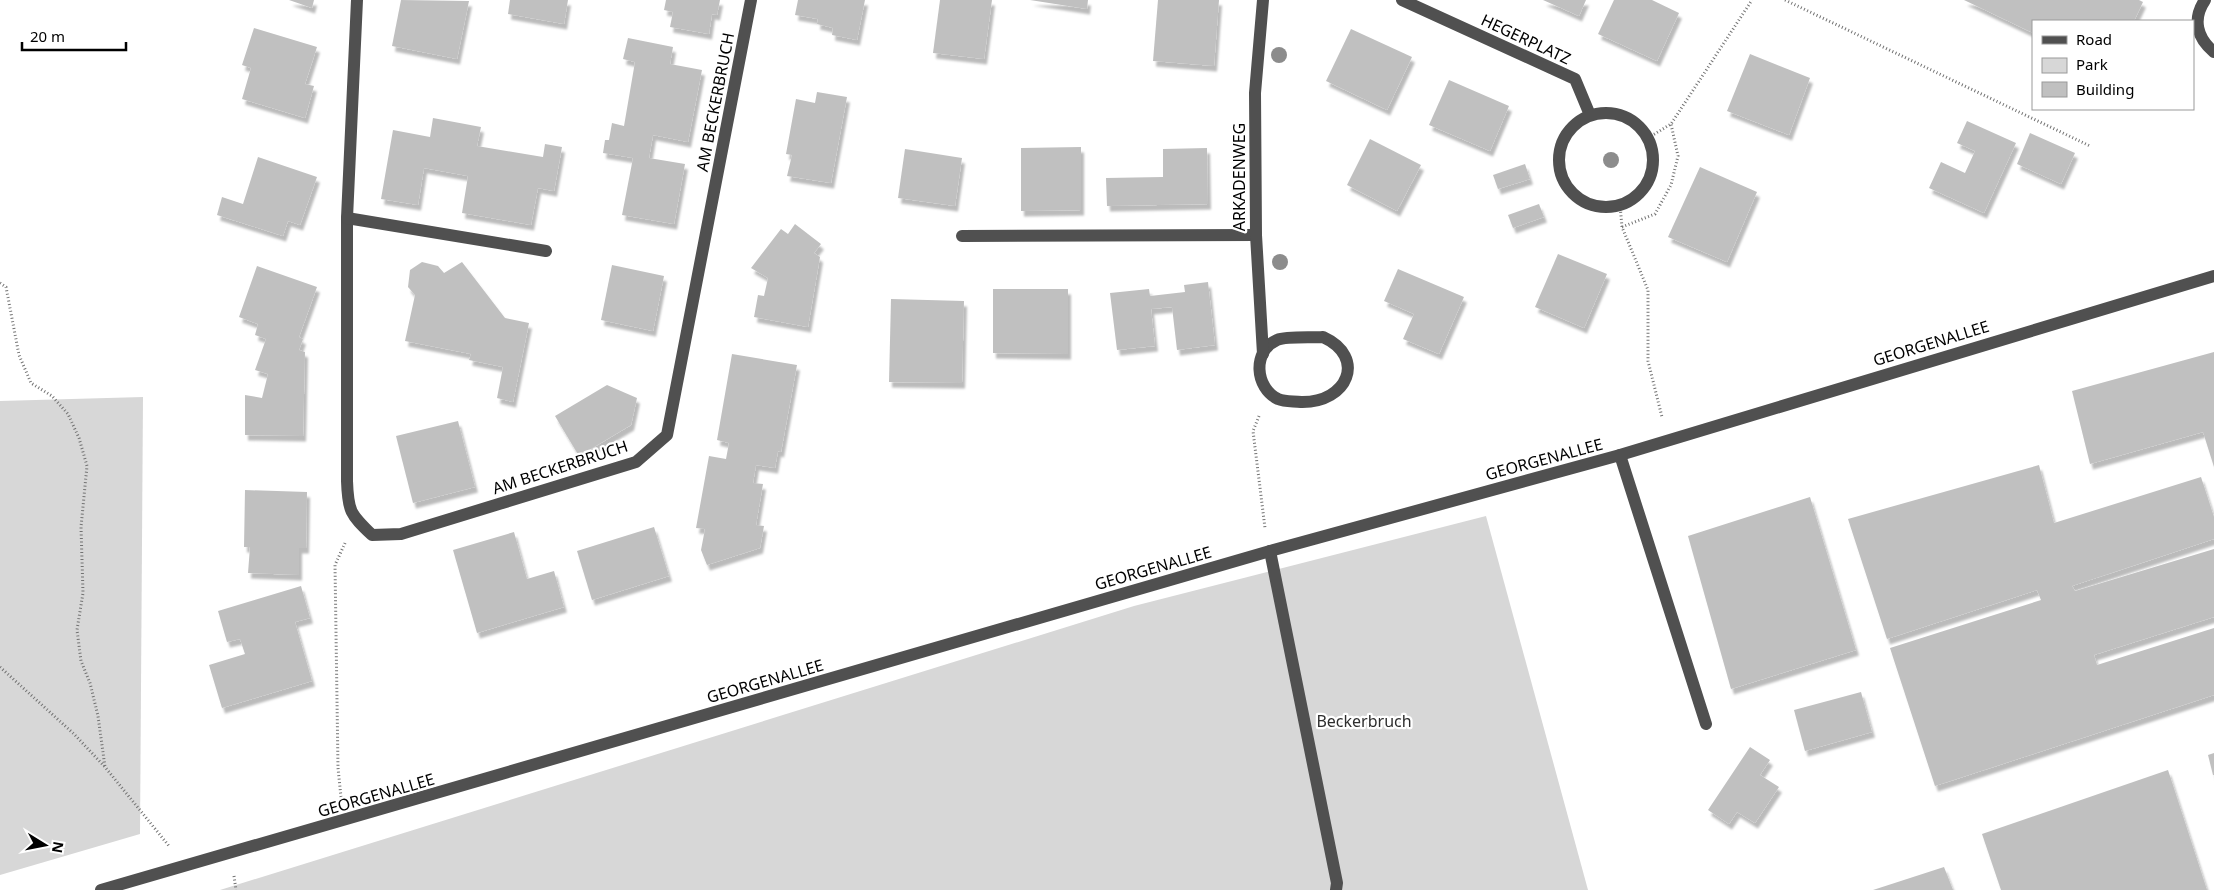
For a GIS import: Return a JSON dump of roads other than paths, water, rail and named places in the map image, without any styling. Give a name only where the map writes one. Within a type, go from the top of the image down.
[{"type":"street","points":[[357,0],[347,218],[546,251]]},
{"type":"street","name":"AM BECKERBRUCH","points":[[347,218],[348,506],[356,520],[372,534],[401,534],[636,462],[667,435],[751,0]]},
{"type":"street","name":"ARKADENWEG","points":[[1263,0],[1255,93],[1256,235],[1263,354],[1259,364],[1259,374],[1263,385],[1270,393],[1278,399],[1288,401],[1314,402],[1332,396],[1340,389],[1345,380],[1345,358],[1336,345],[1323,337],[1278,340],[1263,354]]},
{"type":"street","name":"HEGERPLATZ","points":[[1402,0],[1574,80],[1590,115]]},
{"type":"street","points":[[2205,0],[2198,12],[2197,23],[2202,39],[2214,52]]},
{"type":"street","points":[[1610,112],[1625,116],[1638,125],[1648,138],[1653,154],[1652,170],[1646,185],[1635,197],[1620,205],[1604,207],[1588,204],[1575,196],[1565,185],[1560,170],[1559,156],[1562,141],[1570,128],[1590,115],[1610,112]]},
{"type":"street","points":[[962,236],[1256,235]]},
{"type":"street","name":"GEORGENALLEE","points":[[101,890],[1270,551],[1620,455],[1667,439],[2214,276]]},
{"type":"street","points":[[1620,455],[1706,724]]},
{"type":"street","points":[[1270,551],[1337,883],[1336,890]]},
{"type":"park label","name":"Beckerbruch","points":[[1364,721]]}]
